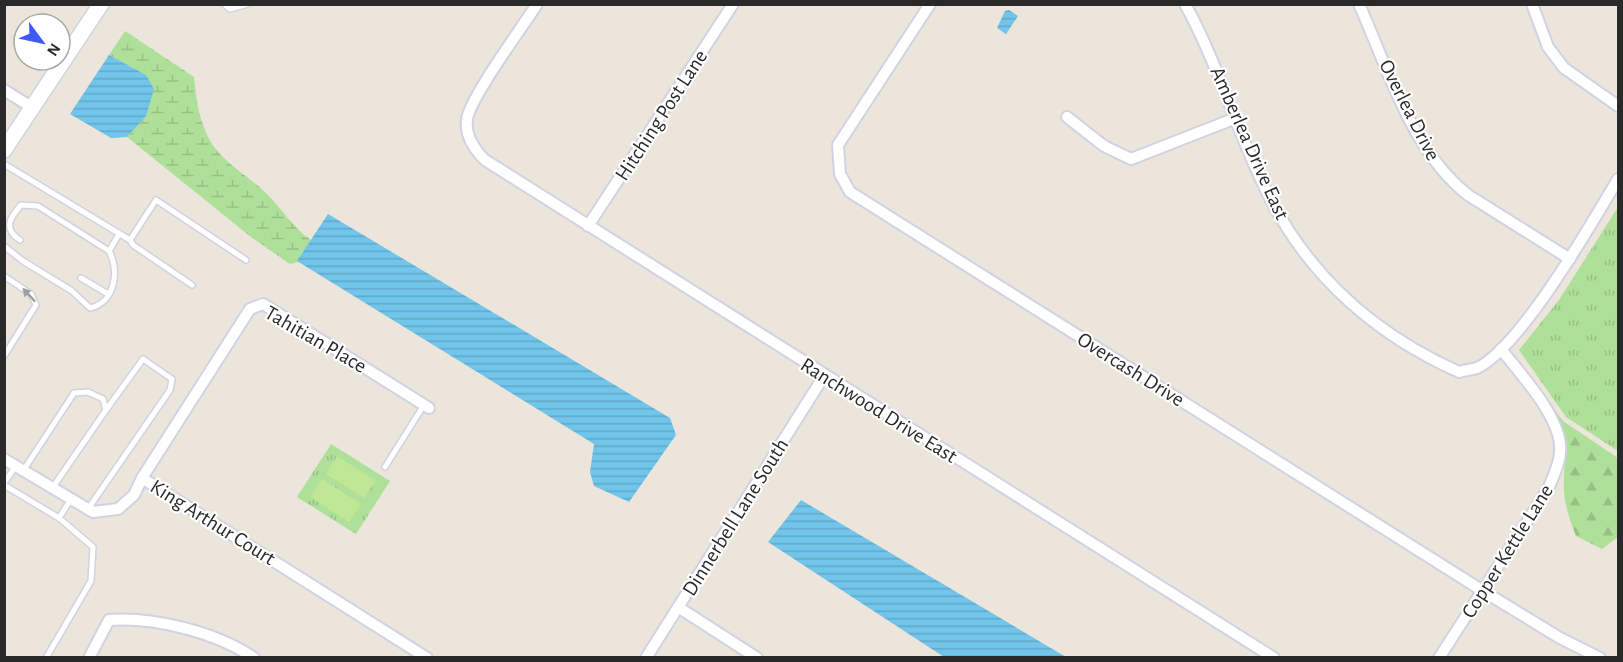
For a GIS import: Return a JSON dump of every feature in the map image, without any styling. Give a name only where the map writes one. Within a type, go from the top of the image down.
[{"type":"main road","points":[[4,150],[101,4]]},
{"type":"street","name":"Ranchwood Drive East","points":[[537,4],[474,100],[466,118],[468,133],[475,150],[485,160],[824,376],[1274,657]]},
{"type":"street","name":"Hitching Post Lane","points":[[588,226],[733,4]]},
{"type":"street","name":"Overcash Drive","points":[[930,4],[838,145],[840,174],[850,192],[1483,591],[1560,638],[1600,657]]},
{"type":"street","name":"Amberlea Drive East","points":[[1185,4],[1204,40],[1270,199],[1293,239],[1328,284],[1341,296],[1398,340],[1459,372],[1477,368],[1501,349],[1570,259],[1618,179]]},
{"type":"street","name":"Overlea Drive","points":[[1359,4],[1411,121],[1433,160],[1452,182],[1468,195],[1570,259]]},
{"type":"street","points":[[1532,4],[1548,47],[1564,68],[1618,106]]},
{"type":"street","points":[[4,90],[33,108]]},
{"type":"street","points":[[1067,117],[1104,146],[1131,159],[1236,118]]},
{"type":"street","name":"Tahitian Place","points":[[142,478],[249,309],[263,304],[426,407]]},
{"type":"street","name":"Copper Kettle Lane","points":[[1439,657],[1548,489],[1557,468],[1560,451],[1557,429],[1546,410],[1501,349]]},
{"type":"street","name":"Dinnerbell Lane South","points":[[646,657],[824,376]]},
{"type":"street","points":[[4,459],[88,509]]},
{"type":"street","name":"King Arthur Court","points":[[88,509],[93,512],[118,509],[134,495],[142,478],[427,657]]},
{"type":"street","points":[[678,607],[757,657]]},
{"type":"street","points":[[89,657],[109,620],[136,619],[165,624],[238,646],[254,657]]},
{"type":"lane","points":[[224,4],[230,9],[248,4]]},
{"type":"lane","points":[[4,164],[130,240],[133,245],[192,285]]},
{"type":"lane","points":[[130,240],[156,200],[246,261]]},
{"type":"lane","points":[[4,246],[23,261],[72,291],[90,308],[102,303],[115,283],[114,260],[109,251],[38,206],[21,205],[9,222],[8,228],[12,235],[20,240]]},
{"type":"lane","points":[[109,251],[119,234]]},
{"type":"lane","points":[[4,276],[31,294],[36,304],[4,356]]},
{"type":"lane","points":[[81,278],[108,294]]},
{"type":"lane","points":[[53,487],[143,359],[172,379],[170,390],[88,509]]},
{"type":"lane","points":[[46,657],[91,581],[93,547],[58,518],[4,484],[19,468],[74,393],[88,392],[103,399],[106,410]]},
{"type":"lane","points":[[385,467],[426,407]]},
{"type":"lane","points":[[58,518],[71,498]]},
{"type":"green space","points":[[125,31],[194,77],[205,131],[216,149],[229,163],[266,193],[293,224],[311,240],[298,262],[290,264],[251,237],[127,137],[146,116],[146,75],[109,55]]},
{"type":"green space","points":[[1618,207],[1618,451],[1566,417],[1519,350],[1559,300]]},
{"type":"green space","points":[[1554,409],[1563,421],[1618,458],[1618,537],[1602,549],[1576,536],[1570,520],[1564,491],[1564,436]]},
{"type":"green space","points":[[331,444],[390,481],[356,534],[297,497]]},
{"type":"green space","points":[[337,456],[376,481],[364,498],[326,474]]},
{"type":"green space","points":[[322,479],[361,504],[349,522],[310,497]]},
{"type":"water","points":[[1009,10],[1018,16],[1006,34],[997,28],[1005,11]]},
{"type":"water","points":[[109,55],[146,75],[154,89],[146,116],[127,137],[111,138],[70,114]]},
{"type":"water","points":[[328,214],[670,418],[676,435],[629,502],[594,486],[590,472],[594,444],[297,261]]},
{"type":"water","points":[[801,500],[1066,657],[944,657],[768,542]]}]
